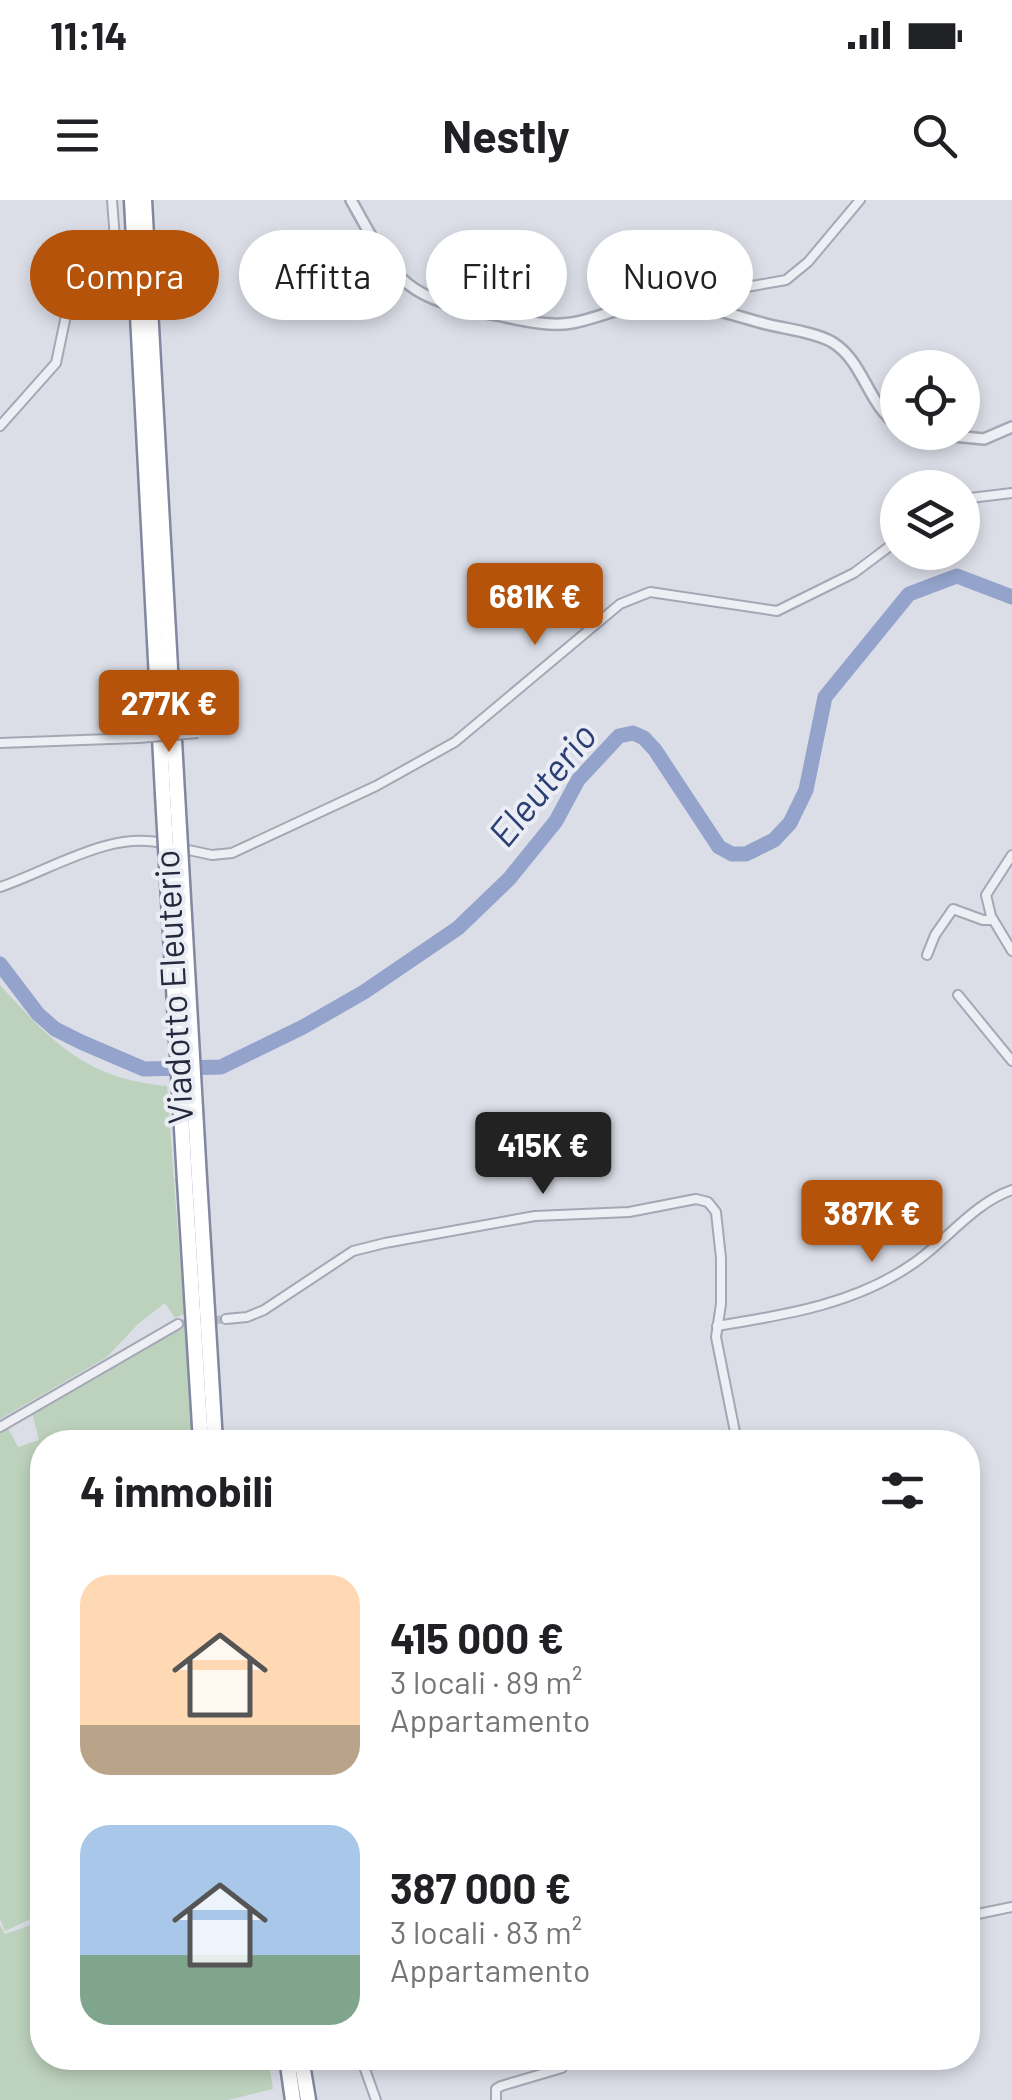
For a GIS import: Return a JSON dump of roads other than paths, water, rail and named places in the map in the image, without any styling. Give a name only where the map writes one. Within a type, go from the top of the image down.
[{"type":"highway","points":[[132,200],[170,794]]},
{"type":"highway","points":[[144,200],[170,794]]},
{"type":"highway","name":"Viadotto Eleuterio","points":[[170,794],[192,1180]]},
{"type":"highway","points":[[192,1180],[202,1430]]},
{"type":"highway","points":[[192,1180],[214,1430]]},
{"type":"highway","points":[[289,2070],[294,2100]]},
{"type":"highway","points":[[303,2070],[308,2100]]},
{"type":"street","points":[[0,426],[56,364],[68,306],[116,252],[112,200]]},
{"type":"street","points":[[351,200],[387,264],[426,297],[454,308],[540,323],[569,324],[587,319]]},
{"type":"street","points":[[753,286],[786,280],[808,262],[860,200]]},
{"type":"street","points":[[752,320],[830,341],[858,368],[880,406]]},
{"type":"street","points":[[980,439],[1012,428]]},
{"type":"street","points":[[980,497],[1012,493]]},
{"type":"street","points":[[0,888],[101,846],[136,838],[212,855],[232,853],[376,786],[455,742],[620,604],[650,592],[777,611],[854,574],[880,554]]},
{"type":"street","points":[[0,744],[198,733]]},
{"type":"street","points":[[1012,856],[986,895],[993,920],[1012,951]]},
{"type":"street","points":[[926,955],[953,909],[993,920]]},
{"type":"street","points":[[958,995],[1012,1061]]},
{"type":"street","points":[[717,1326],[823,1306],[867,1289],[914,1263],[979,1210],[1012,1190]]},
{"type":"street","points":[[226,1319],[264,1310],[353,1252],[372,1246],[535,1216],[629,1212],[696,1199],[708,1202],[716,1212],[721,1304],[716,1337],[735,1430]]},
{"type":"street","points":[[0,1427],[178,1324]]},
{"type":"street","points":[[980,1914],[1012,1908]]},
{"type":"street","points":[[365,2070],[376,2100]]},
{"type":"street","points":[[496,2100],[496,2090],[501,2086],[554,2070]]},
{"type":"waterway","name":"Eleuterio","points":[[0,964],[38,1014],[55,1029],[81,1042],[144,1069],[221,1067],[364,992],[458,928],[509,879],[556,821],[578,780],[619,736],[633,733],[655,750],[719,847],[732,854],[746,854],[774,840],[790,823],[806,790],[825,697],[909,594],[957,576],[1012,597]]},
{"type":"tunnel","points":[[178,1324],[226,1319]]}]
